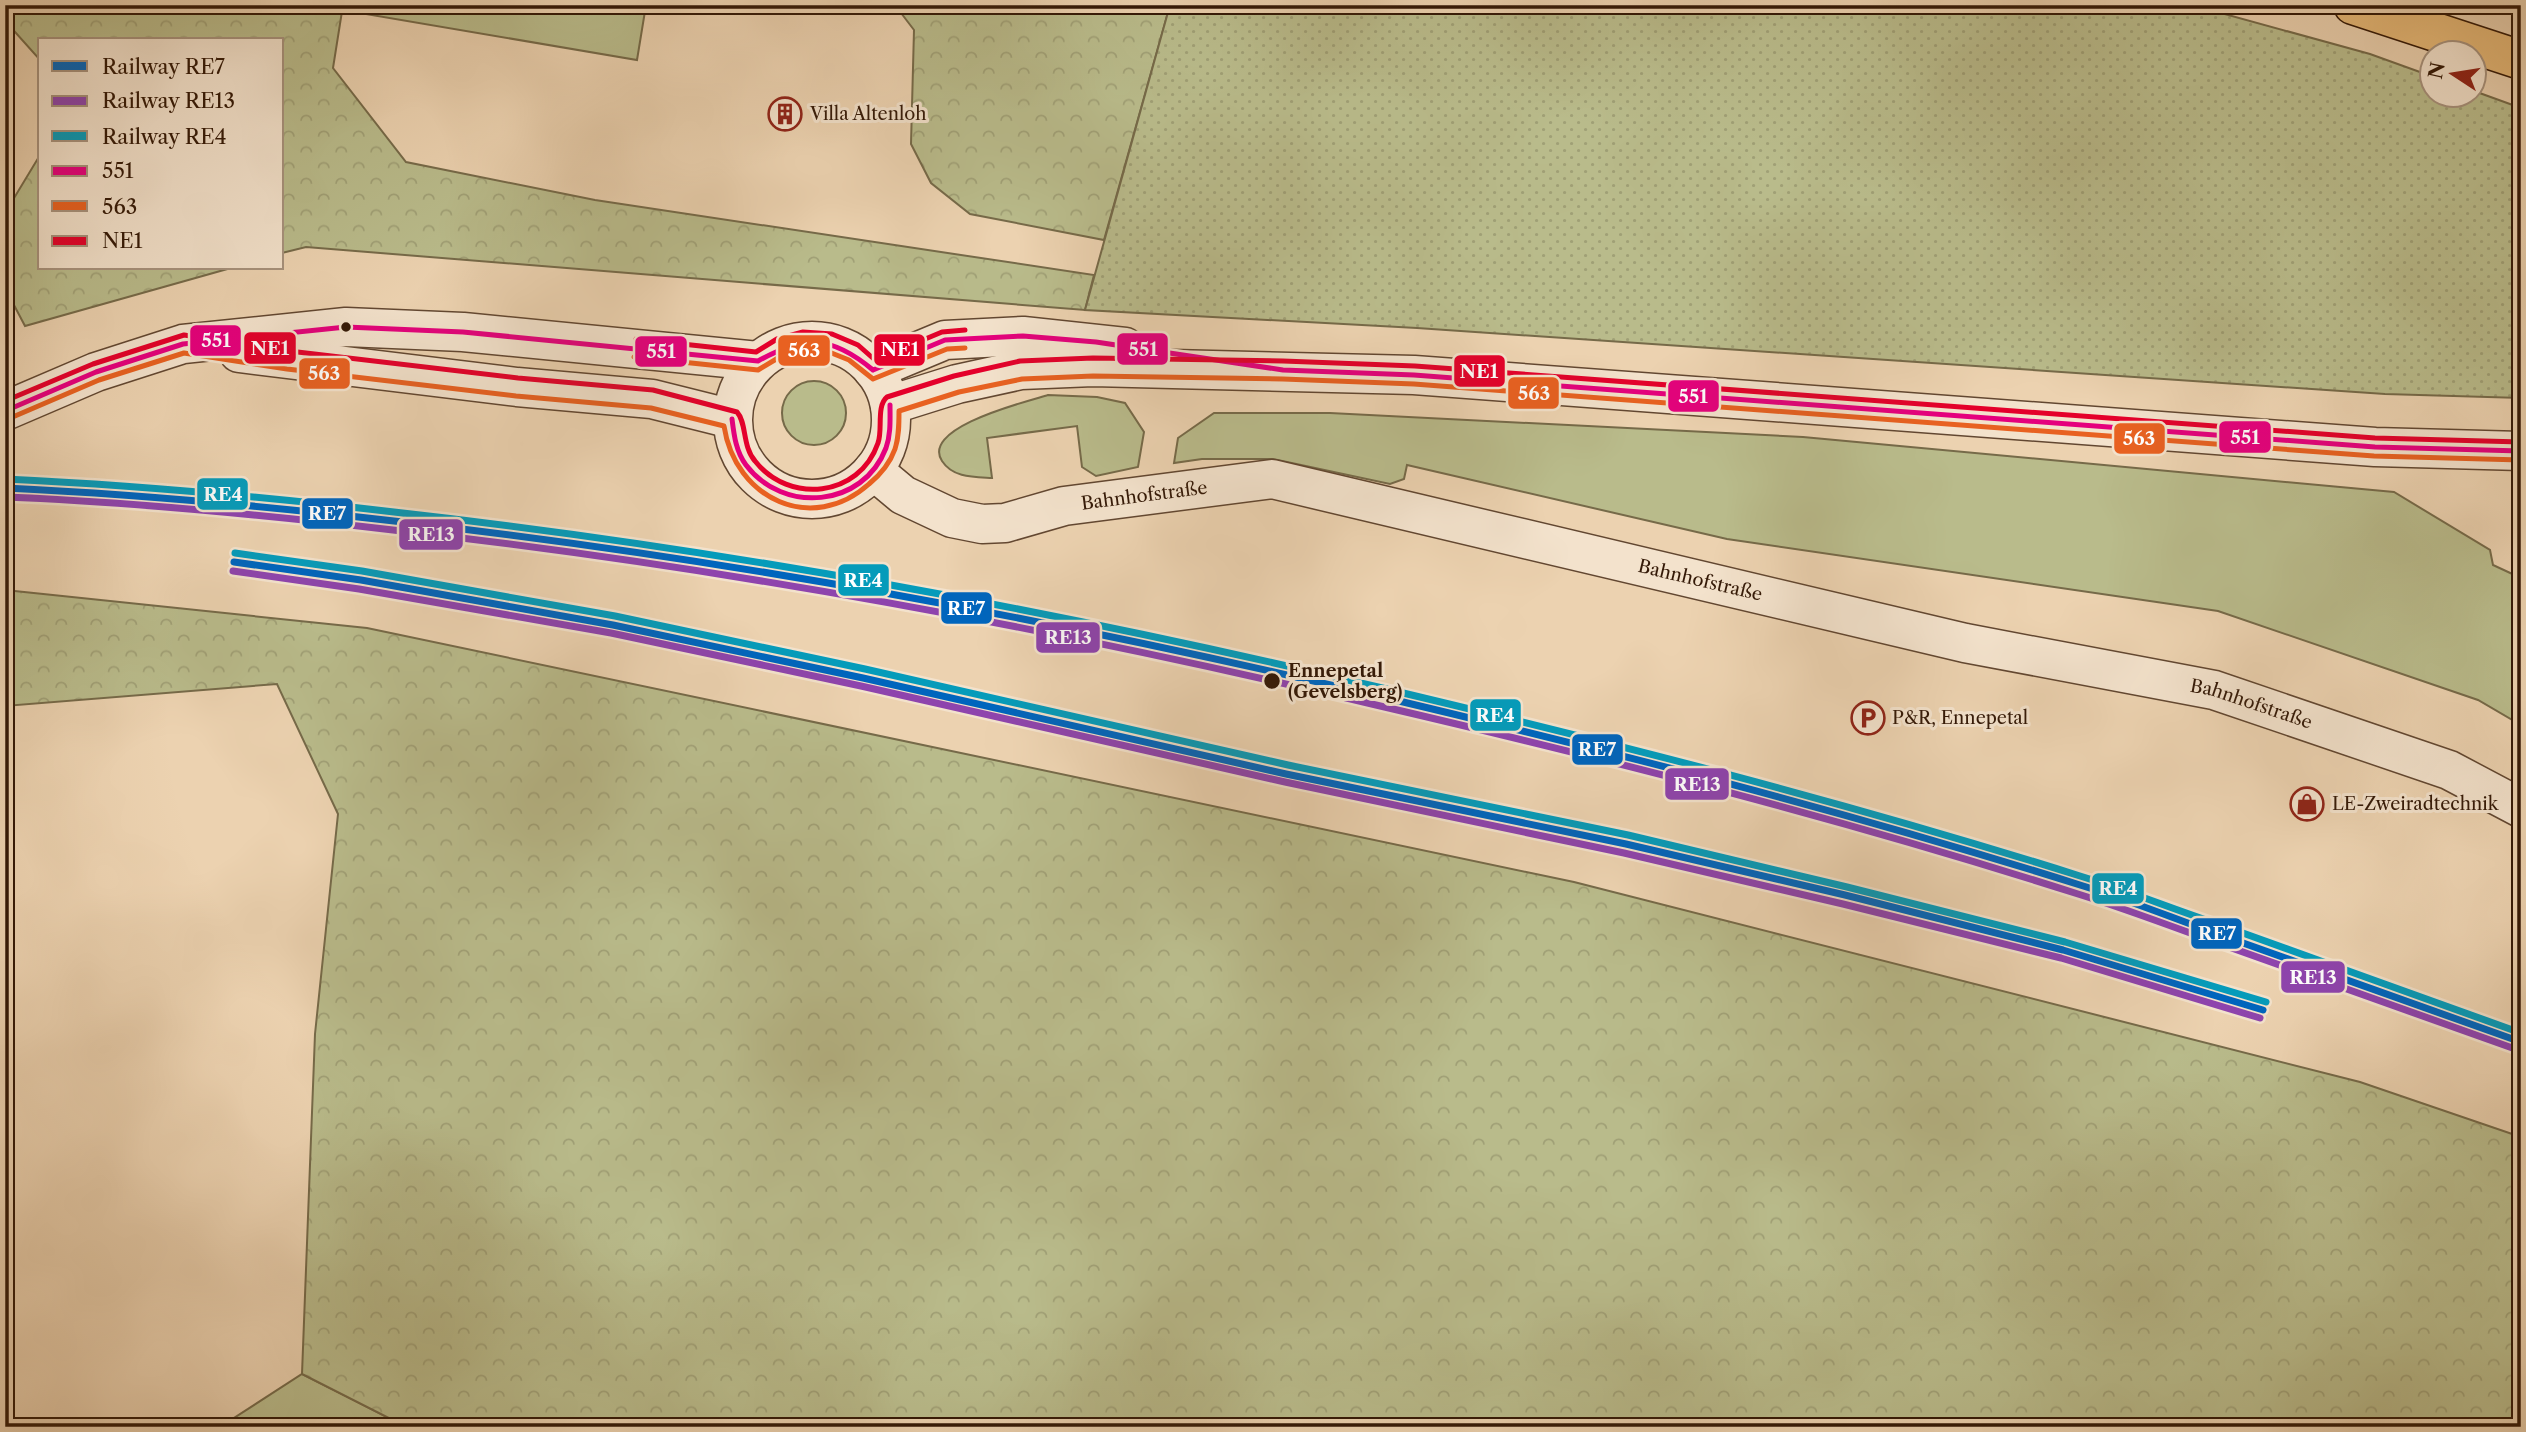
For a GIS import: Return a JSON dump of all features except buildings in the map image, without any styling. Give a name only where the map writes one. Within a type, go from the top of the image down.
[{"type":"main road","points":[[2353,5],[2521,60]]},
{"type":"street","points":[[10,398],[183,344],[346,327],[463,332],[758,361]]},
{"type":"street","points":[[873,370],[945,340],[1023,336],[1096,342],[1283,370]]},
{"type":"street","points":[[804,341],[831,343],[854,353],[873,370],[890,405],[891,427],[885,450],[873,470],[855,486],[833,497],[809,500],[784,495],[763,483],[746,465],[735,443],[732,419],[736,397],[744,378],[758,361],[780,347],[804,341]]},
{"type":"street","points":[[183,344],[301,362],[504,386],[652,399],[732,419]]},
{"type":"street","points":[[890,405],[957,384],[1021,370],[1093,367],[1283,370],[1414,375],[2375,447],[2521,451]]},
{"type":"street","name":"Bahnhofstraße","points":[[873,470],[903,495],[952,518],[982,524],[1005,523],[1064,506],[1272,479],[1965,643],[2214,690],[2449,770],[2521,808]]},
{"type":"green space","points":[[5,5],[343,5],[333,68],[406,162],[595,200],[1094,275],[1085,310],[306,247],[284,252],[284,38],[38,38],[38,58],[7,23]]},
{"type":"green space","points":[[349,5],[646,5],[637,60],[348,11]]},
{"type":"green space","points":[[895,5],[1170,5],[1104,240],[970,214],[931,183],[911,144],[914,30]]},
{"type":"green space","points":[[1170,5],[2192,5],[2370,54],[2418,71],[2418,108],[2488,108],[2488,96],[2521,108],[2521,398],[2385,394],[1417,328],[1085,310]]},
{"type":"green space","points":[[38,158],[38,270],[224,270],[25,326],[5,288],[5,213]]},
{"type":"green space","points":[[814,381],[826,383],[837,390],[844,401],[844,425],[837,436],[826,443],[814,445],[802,443],[791,436],[784,425],[782,413],[784,401],[791,390],[802,383]]},
{"type":"green space","points":[[1048,395],[1097,397],[1125,403],[1144,432],[1138,467],[1096,476],[1082,467],[1077,426],[987,438],[992,478],[958,474],[942,461],[939,449],[947,437],[961,427],[1000,410]]},
{"type":"green space","points":[[1214,413],[1330,413],[1803,437],[2394,492],[2490,550],[2493,565],[2521,578],[2521,725],[2478,700],[2218,611],[1727,539],[1407,465],[1404,479],[1390,484],[1273,459],[1202,459],[1174,463],[1178,438]]},
{"type":"green space","points":[[5,590],[367,628],[1574,882],[2360,1082],[2521,1137],[2521,1427],[400,1427],[393,1420],[302,1374],[315,1034],[338,814],[277,684],[5,706]]},
{"type":"green space","points":[[302,1374],[393,1420],[400,1427],[220,1427]]},
{"type":"rail line","name":"RE4","points":[[5,479],[297,501],[518,527],[765,563],[1134,632],[1466,708],[1643,752],[1993,849],[2114,887],[2521,1033]]},
{"type":"rail line","name":"RE7","points":[[5,488],[297,510],[518,536],[765,572],[1134,641],[1466,717],[1643,761],[1993,858],[2114,896],[2521,1042]]},
{"type":"rail line","name":"RE13","points":[[5,497],[296,519],[517,545],[888,602],[1132,650],[1641,769],[1904,841],[2112,905],[2518,1050]]},
{"type":"rail line","name":"RE4","points":[[235,553],[362,571],[615,616],[865,669],[1288,765],[1628,835],[2065,942],[2266,1002]]},
{"type":"rail line","name":"RE7","points":[[234,562],[361,580],[613,625],[863,678],[1286,774],[1626,844],[2063,950],[2263,1010]]},
{"type":"rail line","name":"RE13","points":[[233,571],[359,589],[611,633],[861,686],[1285,782],[1624,853],[2061,958],[2260,1018]]},
{"type":"transit line","name":"551","points":[[5,411],[96,372],[183,344],[346,327],[463,332],[758,361],[790,347],[817,343],[844,350],[873,370]]},
{"type":"transit line","name":"NE1","points":[[636,339],[756,352],[777,339],[803,332],[832,334],[858,345],[875,360],[942,332],[965,330]]},
{"type":"transit line","name":"NE1","points":[[5,401],[93,364],[184,335],[289,351],[518,378],[653,390],[737,412],[748,449],[755,461],[769,475],[804,489],[822,489],[840,484],[856,475],[869,461],[878,443],[882,406],[887,397],[954,376],[1020,361],[1093,358],[1415,366],[2375,438],[2521,442]]},
{"type":"transit line","name":"551","points":[[873,370],[945,340],[1023,336],[1096,342],[1283,370],[1414,375],[2375,447],[2521,451]]},
{"type":"transit line","name":"563","points":[[634,357],[758,370],[783,355],[806,350],[829,352],[849,360],[873,379],[947,349],[965,348]]},
{"type":"transit line","name":"563","points":[[8,419],[99,380],[184,353],[287,369],[516,396],[651,408],[724,426],[731,452],[743,473],[760,490],[779,502],[801,507],[824,507],[847,499],[877,477],[895,449],[899,411],[959,392],[1022,379],[1093,376],[1414,384],[2374,456],[2521,460]]},
{"type":"transit line","name":"551","points":[[732,419],[740,455],[762,481],[780,491],[800,497],[821,497],[841,493],[860,483],[875,468],[888,443],[890,405]]},
{"type":"place","name":"Villa Altenloh","points":[[785,114]]},
{"type":"place","name":"Ennepetal (Gevelsberg)","points":[[1272,681]]},
{"type":"place","name":"P&R, Ennepetal","points":[[1868,718]]},
{"type":"place","name":"LE-Zweiradtechnik","points":[[2307,804]]}]
